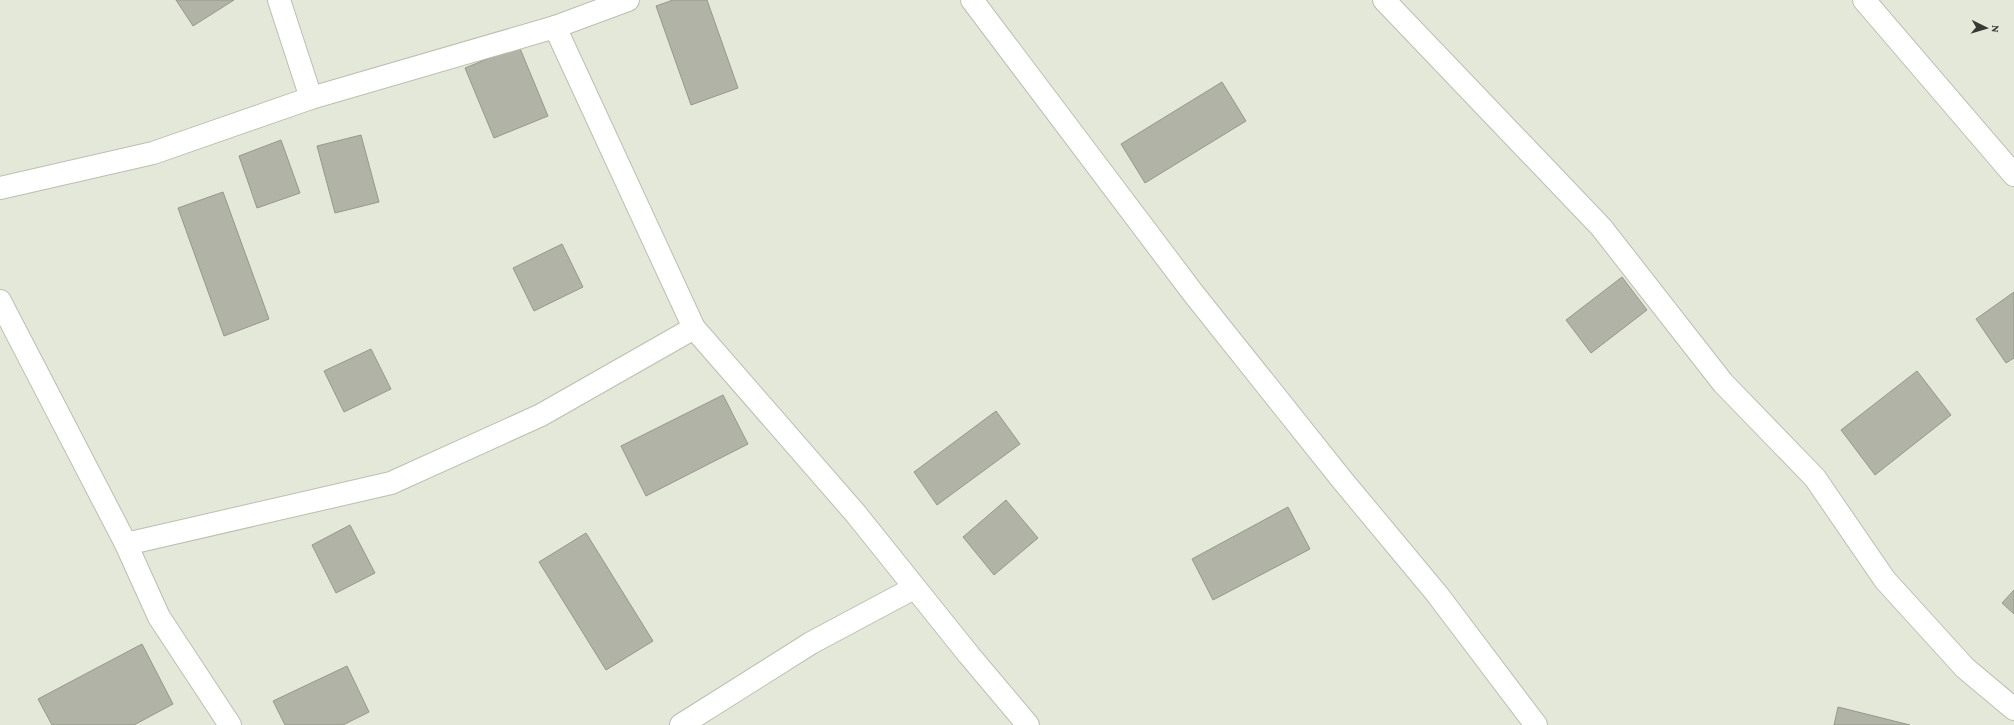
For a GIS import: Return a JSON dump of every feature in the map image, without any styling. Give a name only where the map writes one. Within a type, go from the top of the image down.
[{"type":"street","points":[[279,0],[311,98]]},
{"type":"street","points":[[0,188],[152,153],[311,98],[555,27],[628,0]]},
{"type":"street","points":[[972,0],[1193,293],[1342,481],[1437,594],[1536,725]]},
{"type":"street","points":[[1384,0],[1601,227],[1724,383],[1815,478],[1885,580],[1965,668],[2014,709]]},
{"type":"street","points":[[1864,0],[2014,174]]},
{"type":"street","points":[[555,27],[694,328],[856,514],[914,588],[1028,725]]},
{"type":"street","points":[[0,301],[126,544],[159,617],[230,725]]},
{"type":"street","points":[[126,544],[391,483],[541,414],[694,328]]},
{"type":"street","points":[[681,725],[811,643],[914,588]]},
{"type":"building","points":[[176,0],[234,0],[193,26]]},
{"type":"building","points":[[673,0],[707,0],[738,88],[691,105],[656,6]]},
{"type":"building","points":[[519,46],[548,116],[494,138],[465,68]]},
{"type":"building","points":[[1222,82],[1246,121],[1145,183],[1121,144]]},
{"type":"building","points":[[361,135],[379,202],[335,213],[317,146]]},
{"type":"building","points":[[281,140],[300,193],[257,208],[239,156]]},
{"type":"building","points":[[223,192],[269,319],[224,336],[178,208]]},
{"type":"building","points":[[562,244],[583,287],[534,311],[513,268]]},
{"type":"building","points":[[1622,277],[1647,310],[1591,353],[1566,320]]},
{"type":"building","points":[[2014,292],[2014,358],[2006,363],[1976,319]]},
{"type":"building","points":[[371,349],[391,389],[344,412],[324,371]]},
{"type":"building","points":[[1917,371],[1951,415],[1875,475],[1841,430]]},
{"type":"building","points":[[723,395],[748,444],[646,496],[621,446]]},
{"type":"building","points":[[996,411],[1020,444],[937,505],[914,472]]},
{"type":"building","points":[[1006,500],[1038,538],[994,575],[963,537]]},
{"type":"building","points":[[1288,507],[1310,549],[1213,600],[1192,559]]},
{"type":"building","points":[[350,525],[375,573],[336,593],[312,545]]},
{"type":"building","points":[[586,533],[653,641],[606,670],[539,562]]},
{"type":"building","points":[[2014,590],[2014,614],[2002,603]]},
{"type":"building","points":[[142,644],[173,704],[134,725],[52,725],[38,699]]},
{"type":"building","points":[[347,666],[369,712],[343,725],[285,725],[273,701]]},
{"type":"building","points":[[1838,707],[1910,725],[1834,725]]}]
